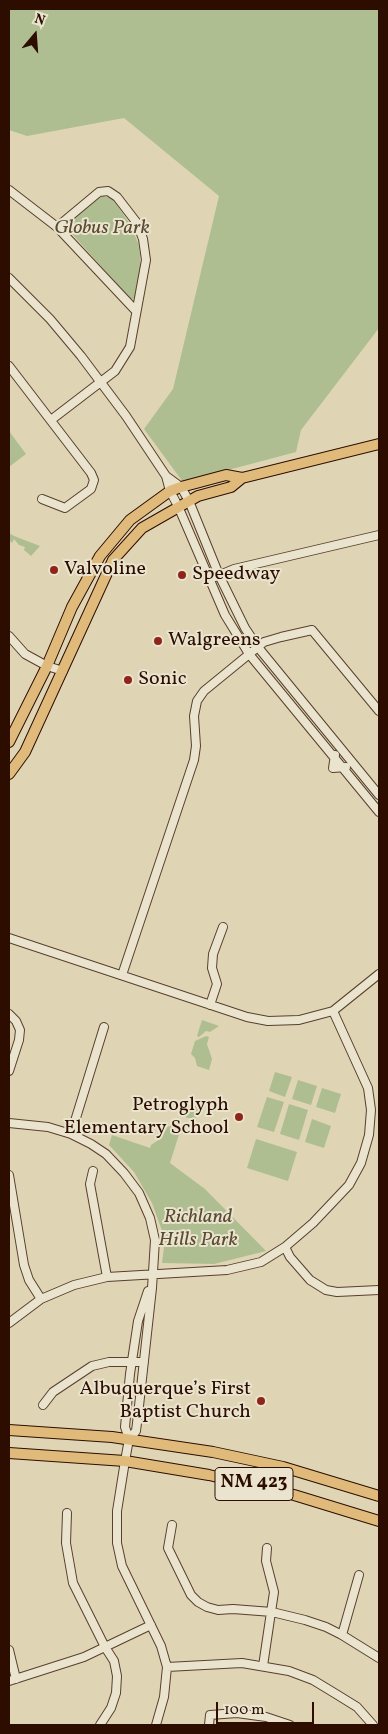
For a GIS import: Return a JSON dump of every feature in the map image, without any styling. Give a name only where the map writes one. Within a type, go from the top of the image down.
[{"type":"main road","points":[[9,742],[47,666],[72,607],[100,556],[130,520],[170,491],[181,487],[226,476],[242,478],[379,444]]},
{"type":"main road","points":[[9,774],[25,752],[113,560],[142,528],[189,500],[230,487],[242,478]]},
{"type":"main road","name":"NM 423","points":[[9,1430],[129,1439],[248,1459],[323,1478],[379,1496]]},
{"type":"main road","name":"NM 423","points":[[9,1453],[125,1461],[208,1475],[254,1484],[379,1521]]},
{"type":"street","points":[[9,190],[57,227],[136,311]]},
{"type":"street","points":[[51,420],[115,371],[130,347],[146,260],[144,238],[136,223],[117,197],[108,191],[99,192],[57,227]]},
{"type":"street","points":[[9,278],[50,319],[101,382],[166,476],[181,487],[189,500],[219,575],[245,628],[257,646],[379,795]]},
{"type":"street","points":[[9,366],[92,473],[94,480],[91,488],[65,508],[42,499]]},
{"type":"street","points":[[166,476],[170,491],[211,579],[225,615],[249,654],[335,758]]},
{"type":"street","points":[[211,579],[234,569],[379,535]]},
{"type":"street","points":[[122,975],[194,760],[196,746],[194,716],[197,701],[204,691],[264,642],[312,630],[379,711]]},
{"type":"street","points":[[9,636],[25,654],[47,666],[63,671]]},
{"type":"street","points":[[308,708],[308,726]]},
{"type":"street","points":[[337,744],[333,768],[342,767],[358,770]]},
{"type":"street","points":[[342,767],[379,812]]},
{"type":"street","points":[[210,1005],[217,984],[212,968],[213,954],[223,927]]},
{"type":"street","points":[[9,938],[246,1017],[268,1021],[299,1020],[333,1011],[379,974]]},
{"type":"street","points":[[9,1323],[42,1299],[74,1285],[106,1277],[230,1269],[261,1262],[285,1248],[313,1223],[349,1185],[361,1162],[369,1135],[371,1110],[368,1088],[333,1011]]},
{"type":"street","points":[[9,1014],[16,1021],[20,1030],[19,1040],[9,1071]]},
{"type":"street","points":[[71,1134],[104,1027]]},
{"type":"street","points":[[9,1123],[48,1127],[71,1134],[106,1154],[139,1193],[150,1218],[155,1240],[153,1275],[136,1431],[129,1439]]},
{"type":"street","points":[[93,1171],[90,1184],[106,1277]]},
{"type":"street","points":[[9,1175],[24,1265],[30,1280],[42,1299]]},
{"type":"street","points":[[285,1248],[290,1258],[310,1280],[326,1290],[337,1292],[379,1290]]},
{"type":"street","points":[[153,1275],[138,1321],[132,1362],[126,1428],[129,1439],[118,1512],[117,1543],[122,1566],[161,1646],[167,1668],[164,1697],[156,1725]]},
{"type":"street","points":[[43,1405],[52,1392],[92,1366],[109,1362],[144,1362]]},
{"type":"street","points":[[67,1513],[66,1543],[73,1583],[114,1661],[117,1676],[116,1693],[111,1708],[100,1725]]},
{"type":"street","points":[[172,1525],[168,1548],[191,1595],[198,1602],[218,1610],[233,1609],[272,1612],[305,1620],[342,1635],[379,1658]]},
{"type":"street","points":[[263,1666],[274,1592],[266,1561],[267,1548]]},
{"type":"street","points":[[342,1635],[359,1575]]},
{"type":"street","points":[[9,1650],[12,1680],[84,1657],[151,1624]]},
{"type":"street","points":[[167,1668],[242,1663],[289,1671],[313,1680],[356,1708],[372,1725]]},
{"type":"street","points":[[210,1725],[210,1714],[237,1713],[266,1717],[290,1725]]},
{"type":"green space","points":[[9,9],[379,9],[379,328],[301,430],[296,452],[183,482],[144,429],[173,389],[219,196],[124,118],[27,136],[9,130]]},
{"type":"green space","name":"Globus Park","points":[[102,196],[112,198],[130,224],[138,243],[140,269],[135,298],[133,299],[130,299],[66,227],[66,224]]},
{"type":"green space","points":[[9,431],[26,454],[9,467]]},
{"type":"green space","points":[[9,533],[40,546],[31,556],[24,550],[25,547],[19,545],[14,539],[12,543],[9,540]]},
{"type":"green space","points":[[202,1020],[219,1026],[210,1032],[206,1031],[199,1037],[197,1036]]},
{"type":"green space","points":[[206,1036],[209,1037],[207,1044],[212,1059],[209,1070],[197,1066],[195,1058],[191,1054],[195,1041]]},
{"type":"green space","points":[[275,1072],[292,1077],[285,1097],[269,1091]]},
{"type":"green space","points":[[298,1080],[317,1086],[311,1105],[292,1099]]},
{"type":"green space","points":[[322,1088],[341,1094],[335,1113],[316,1107]]},
{"type":"green space","points":[[267,1097],[284,1102],[274,1132],[257,1127]]},
{"type":"green space","points":[[189,1104],[199,1107],[195,1120],[185,1117],[184,1109]]},
{"type":"green space","points":[[289,1104],[308,1110],[299,1140],[280,1134]]},
{"type":"green space","points":[[312,1119],[331,1126],[324,1148],[305,1142]]},
{"type":"green space","name":"Richland Hills Park","points":[[170,1125],[181,1128],[170,1163],[205,1189],[266,1251],[214,1264],[162,1263],[165,1239],[152,1203],[134,1172],[109,1145],[112,1135],[150,1148],[151,1145],[160,1139]]},
{"type":"green space","points":[[256,1139],[297,1152],[288,1181],[247,1168]]},
{"type":"place","name":"Valvoline","points":[[54,570]]},
{"type":"place","name":"Speedway","points":[[182,575]]},
{"type":"place","name":"Walgreens","points":[[158,641]]},
{"type":"place","name":"Sonic","points":[[128,680]]},
{"type":"place","name":"Petroglyph Elementary School","points":[[239,1117]]},
{"type":"place","name":"Albuquerque’s First Baptist Church","points":[[261,1401]]}]
